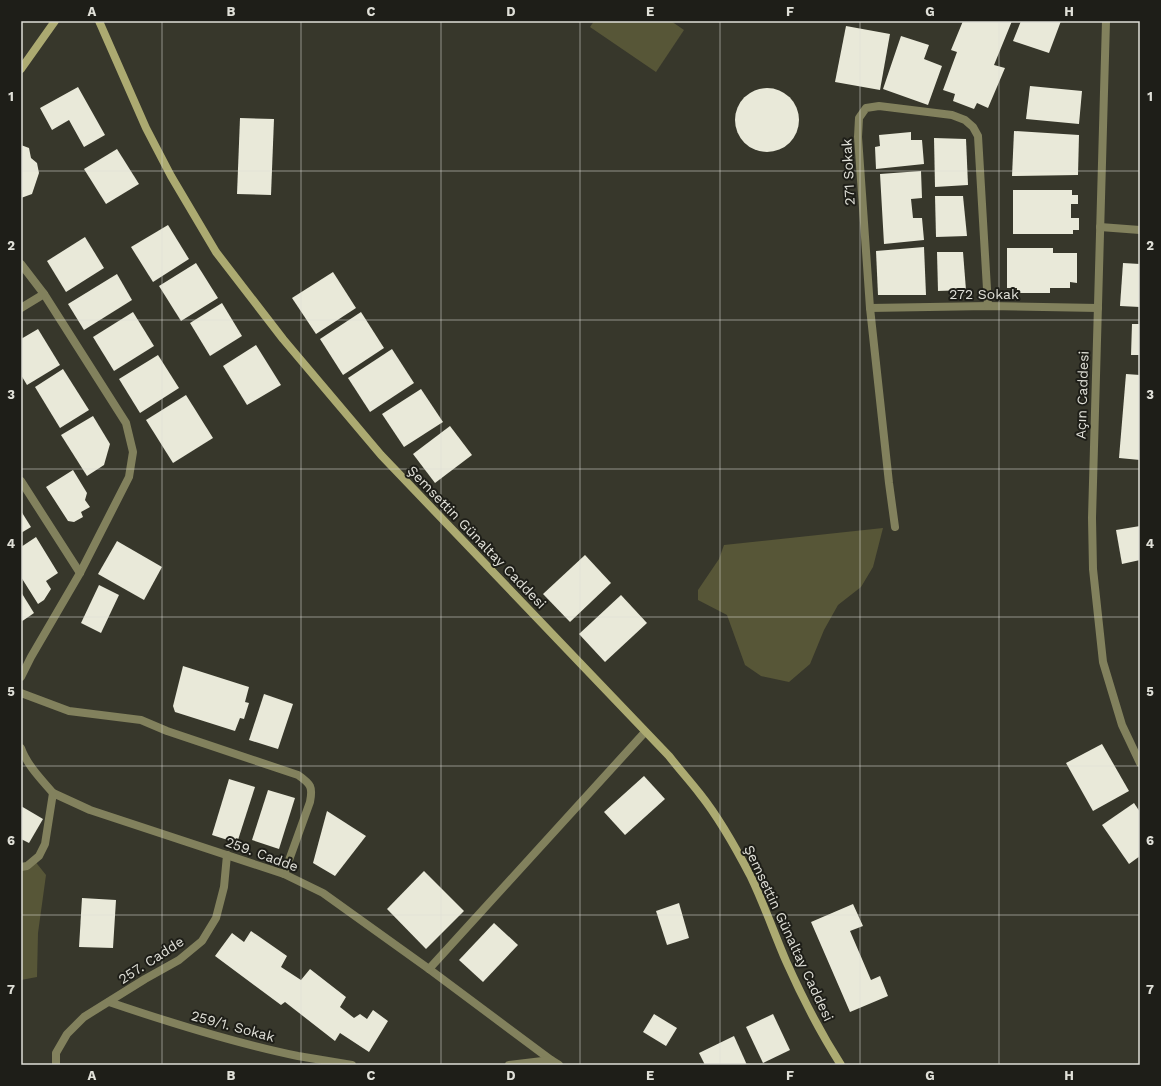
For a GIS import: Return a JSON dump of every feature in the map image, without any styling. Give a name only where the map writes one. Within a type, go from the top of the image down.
[{"type":"street","points":[[21,69],[54,21]]},
{"type":"street","name":"Şemsettin Günaltay Caddesi","points":[[99,21],[146,128],[172,176],[216,252],[283,339],[381,455],[669,756],[717,818],[751,878],[811,1016],[842,1065]]},
{"type":"street","name":"Açın Caddesi","points":[[1106,21],[1092,518],[1093,569],[1103,662],[1122,725],[1140,763]]},
{"type":"street","name":"271 Sokak","points":[[895,527],[870,308],[858,137],[859,118],[866,108],[879,106],[952,115],[965,120],[973,127],[978,136],[988,306]]},
{"type":"street","points":[[1100,227],[1140,230]]},
{"type":"street","points":[[21,264],[44,294],[126,423],[133,452],[129,477],[80,573],[21,677]]},
{"type":"street","points":[[21,308],[44,294]]},
{"type":"street","name":"272 Sokak","points":[[870,308],[988,306],[1098,308]]},
{"type":"street","points":[[21,481],[80,573]]},
{"type":"street","points":[[21,693],[69,711],[141,720],[167,731],[298,775],[307,781],[312,791],[310,802],[284,874]]},
{"type":"street","points":[[429,969],[645,732]]},
{"type":"street","points":[[21,748],[24,756],[53,793],[45,844],[39,856],[28,866],[21,867]]},
{"type":"street","name":"259. Cadde","points":[[53,793],[90,810],[284,874],[323,893],[429,969],[551,1060]]},
{"type":"street","name":"257. Cadde","points":[[56,1065],[56,1053],[67,1034],[84,1017],[145,979],[179,960],[202,941],[216,918],[224,887],[227,855]]},
{"type":"street","name":"259/1. Sokak","points":[[109,1002],[228,1039],[297,1056],[352,1065]]},
{"type":"street","points":[[509,1065],[551,1060],[559,1065]]},
{"type":"shaded area","points":[[594,21],[671,21],[684,30],[656,72],[590,27]]},
{"type":"shaded area","points":[[883,528],[873,567],[861,587],[838,605],[824,630],[810,664],[789,682],[761,676],[745,665],[727,615],[698,600],[698,590],[719,559],[724,545]]},
{"type":"shaded area","points":[[34,860],[46,875],[38,933],[37,977],[21,980],[21,867]]},
{"type":"building","points":[[963,21],[1012,21],[994,65],[1005,68],[988,108],[977,103],[974,109],[953,101],[955,94],[943,90],[957,52],[951,50]]},
{"type":"building","points":[[1021,21],[1061,21],[1049,53],[1013,41]]},
{"type":"building","points":[[846,26],[890,34],[880,90],[835,82]]},
{"type":"building","points":[[901,36],[929,45],[924,59],[942,66],[928,105],[883,89]]},
{"type":"building","points":[[1030,86],[1082,91],[1079,124],[1026,119]]},
{"type":"building","points":[[78,87],[105,135],[84,147],[69,120],[52,130],[40,108]]},
{"type":"building","points":[[761,88],[773,88],[790,97],[797,108],[799,120],[797,132],[790,143],[773,152],[761,152],[749,147],[740,138],[735,126],[735,114],[740,102],[749,93]]},
{"type":"building","points":[[240,118],[274,119],[271,195],[237,194]]},
{"type":"building","points":[[1014,131],[1079,135],[1078,175],[1012,176]]},
{"type":"building","points":[[911,132],[911,140],[922,140],[924,164],[876,169],[875,147],[880,146],[879,135]]},
{"type":"building","points":[[934,138],[966,139],[968,185],[935,187]]},
{"type":"building","points":[[21,145],[29,148],[31,158],[37,163],[39,173],[32,194],[21,198]]},
{"type":"building","points":[[117,149],[139,184],[106,204],[84,169]]},
{"type":"building","points":[[921,171],[922,198],[911,199],[913,218],[922,218],[924,240],[884,244],[880,174]]},
{"type":"building","points":[[1013,190],[1072,190],[1072,195],[1078,195],[1078,204],[1071,204],[1071,218],[1079,218],[1079,230],[1073,230],[1073,234],[1013,234]]},
{"type":"building","points":[[935,196],[963,196],[967,236],[936,237]]},
{"type":"building","points":[[168,225],[189,259],[153,282],[131,247]]},
{"type":"building","points":[[85,237],[104,268],[66,292],[47,261]]},
{"type":"building","points":[[924,247],[926,295],[878,295],[876,251]]},
{"type":"building","points":[[1007,248],[1053,248],[1053,253],[1077,253],[1077,283],[1070,282],[1070,288],[1050,288],[1050,293],[1017,293],[1017,288],[1007,288]]},
{"type":"building","points":[[937,252],[963,252],[966,290],[938,291]]},
{"type":"building","points":[[196,263],[218,298],[181,321],[159,286]]},
{"type":"building","points":[[1123,263],[1140,264],[1140,307],[1120,306]]},
{"type":"building","points":[[333,272],[356,308],[316,334],[292,298]]},
{"type":"building","points":[[117,274],[132,300],[84,330],[68,304]]},
{"type":"building","points":[[222,303],[242,336],[210,356],[190,323]]},
{"type":"building","points":[[133,312],[154,346],[114,371],[93,337]]},
{"type":"building","points":[[361,312],[384,348],[343,375],[320,339]]},
{"type":"building","points":[[1132,324],[1140,324],[1140,355],[1131,355]]},
{"type":"building","points":[[38,329],[60,365],[27,385],[21,375],[21,339]]},
{"type":"building","points":[[256,345],[281,385],[247,405],[223,366]]},
{"type":"building","points":[[392,349],[414,383],[370,412],[348,378]]},
{"type":"building","points":[[158,355],[179,388],[140,413],[119,379]]},
{"type":"building","points":[[63,369],[89,410],[60,428],[35,387]]},
{"type":"building","points":[[1126,374],[1140,375],[1140,460],[1119,458]]},
{"type":"building","points":[[421,389],[443,422],[404,447],[382,414]]},
{"type":"building","points":[[186,395],[213,438],[173,463],[146,420]]},
{"type":"building","points":[[93,416],[110,444],[104,465],[87,476],[61,435]]},
{"type":"building","points":[[450,426],[472,455],[435,483],[413,454]]},
{"type":"building","points":[[73,470],[87,493],[85,500],[90,507],[81,512],[83,517],[74,522],[68,521],[46,487]]},
{"type":"building","points":[[21,511],[31,527],[21,533]]},
{"type":"building","points":[[1140,526],[1140,560],[1122,564],[1116,530]]},
{"type":"building","points":[[36,537],[58,573],[46,581],[51,589],[44,600],[38,604],[21,577],[21,547]]},
{"type":"building","points":[[117,541],[162,567],[144,600],[98,574]]},
{"type":"building","points":[[585,555],[611,583],[570,622],[543,594]]},
{"type":"building","points":[[99,585],[119,595],[101,633],[81,623]]},
{"type":"building","points":[[21,592],[34,613],[21,622]]},
{"type":"building","points":[[621,595],[647,623],[605,662],[579,634]]},
{"type":"building","points":[[183,666],[249,687],[245,702],[249,703],[244,719],[240,718],[235,731],[175,712],[173,706]]},
{"type":"building","points":[[264,694],[293,704],[278,749],[249,740]]},
{"type":"building","points":[[1102,744],[1129,791],[1093,811],[1066,763]]},
{"type":"building","points":[[644,776],[665,799],[625,835],[604,812]]},
{"type":"building","points":[[229,779],[255,787],[237,843],[212,835]]},
{"type":"building","points":[[268,790],[295,798],[279,849],[252,840]]},
{"type":"building","points":[[1134,803],[1140,812],[1140,856],[1129,864],[1102,825]]},
{"type":"building","points":[[21,806],[43,819],[29,843],[21,839]]},
{"type":"building","points":[[327,811],[366,836],[335,876],[313,863]]},
{"type":"building","points":[[424,871],[464,911],[426,949],[387,909]]},
{"type":"building","points":[[82,898],[116,900],[113,948],[79,947]]},
{"type":"building","points":[[679,903],[689,938],[667,945],[656,911]]},
{"type":"building","points":[[853,904],[863,926],[850,931],[871,980],[880,976],[888,996],[850,1012],[811,922]]},
{"type":"building","points":[[494,923],[518,945],[483,982],[459,960]]},
{"type":"building","points":[[251,931],[287,956],[281,967],[301,980],[310,969],[346,997],[340,1007],[354,1018],[360,1014],[367,1019],[373,1010],[388,1021],[369,1052],[340,1033],[335,1041],[285,1002],[281,1005],[215,956],[232,933],[244,942]]},
{"type":"building","points":[[654,1014],[677,1028],[666,1046],[643,1032]]},
{"type":"building","points":[[773,1014],[790,1050],[763,1063],[746,1027]]},
{"type":"building","points":[[734,1036],[747,1065],[705,1065],[699,1053]]}]
